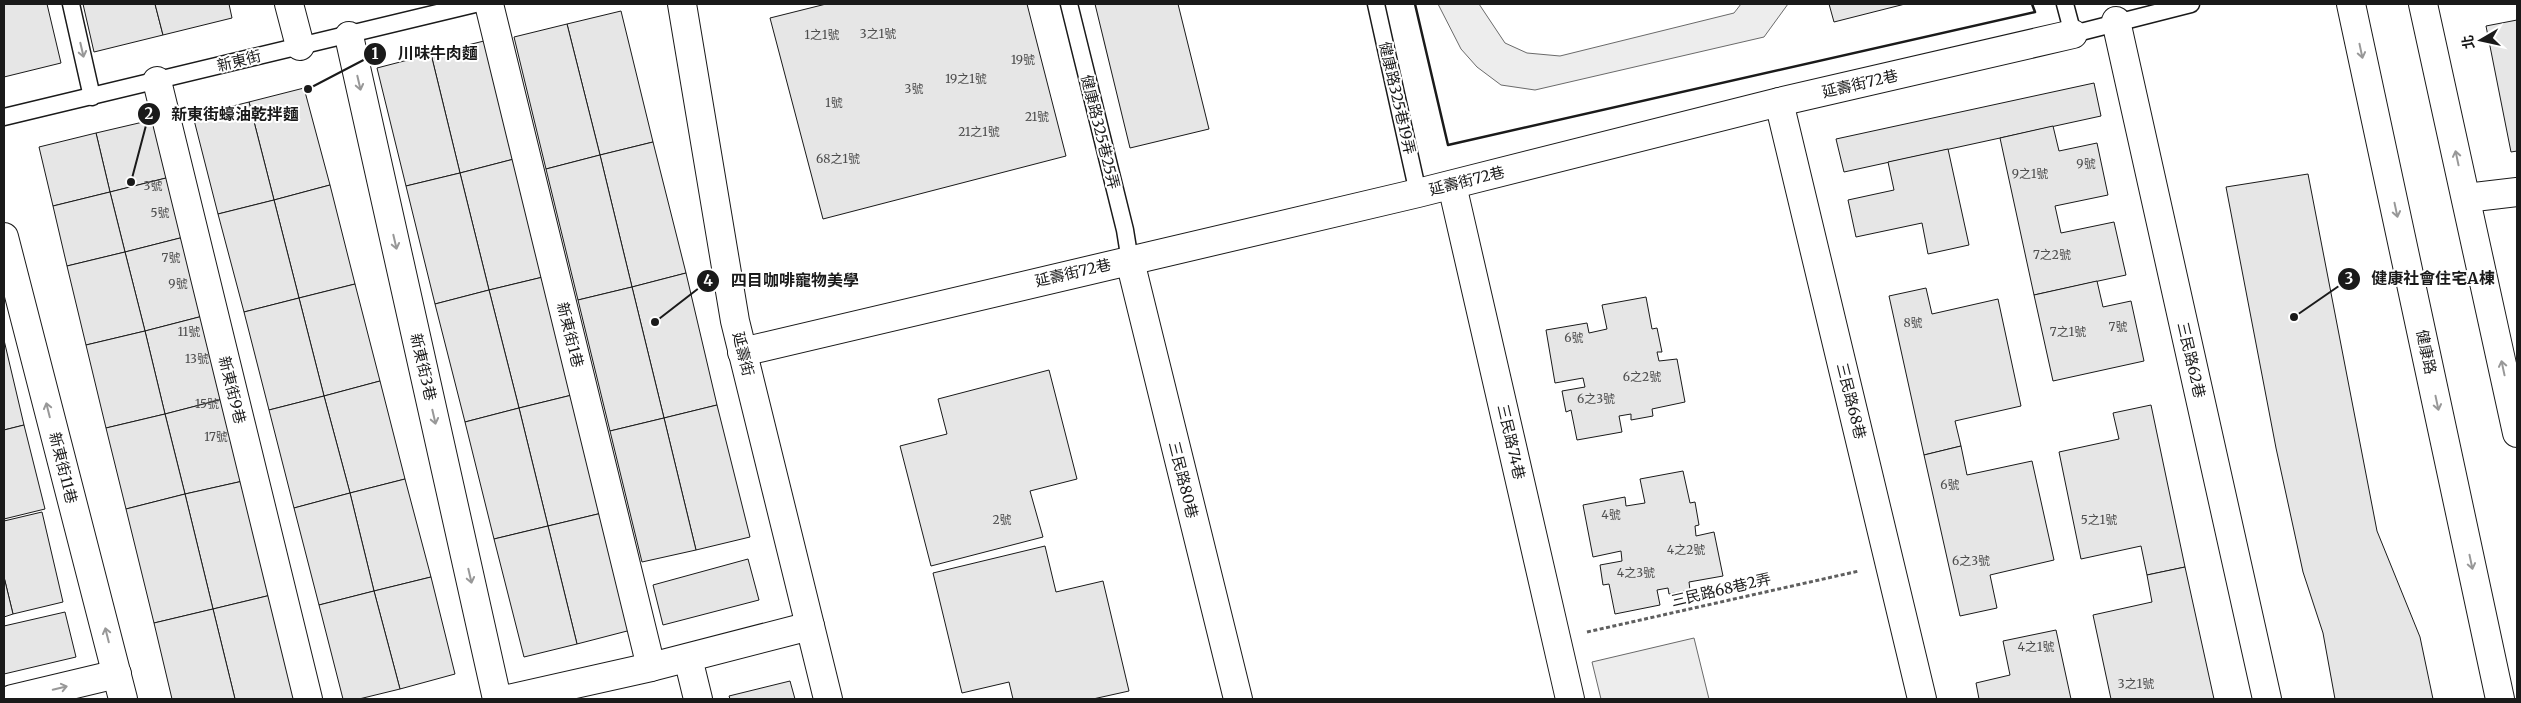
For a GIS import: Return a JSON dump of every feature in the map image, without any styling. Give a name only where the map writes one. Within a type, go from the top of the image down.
[{"type":"street","points":[[289,4],[300,46]]},
{"type":"street","name":"新東街1巷","points":[[476,4],[651,667]]},
{"type":"street","name":"延壽街","points":[[682,4],[742,352],[828,699]]},
{"type":"street","name":"健康路","points":[[2351,4],[2500,699]]},
{"type":"street","points":[[2423,4],[2517,433]]},
{"type":"street","name":"三民路62巷","points":[[2116,21],[2267,699]]},
{"type":"street","name":"延壽街72巷","points":[[742,352],[1452,185],[1779,102],[2073,34]]},
{"type":"street","name":"新東街3巷","points":[[348,36],[497,699]]},
{"type":"street","name":"新東街9巷","points":[[157,81],[308,699]]},
{"type":"street","name":"三民路68巷","points":[[1779,102],[1922,699]]},
{"type":"street","name":"三民路74巷","points":[[1452,185],[1570,699]]},
{"type":"street","points":[[2466,198],[2517,192]]},
{"type":"street","name":"新東街11巷","points":[[4,237],[120,687]]},
{"type":"street","name":"三民路80巷","points":[[1130,261],[1238,699]]},
{"type":"street","points":[[508,699],[651,667],[810,626]]},
{"type":"street","points":[[688,658],[698,699]]},
{"type":"street","points":[[12,699],[120,687]]},
{"type":"lane","points":[[71,4],[92,97]]},
{"type":"lane","name":"新東街","points":[[4,117],[476,4]]},
{"type":"lane","name":"健康路325巷25弄","points":[[1069,4],[1130,261]]},
{"type":"lane","name":"健康路325巷19弄","points":[[1376,4],[1418,193]]},
{"type":"lane","points":[[2066,4],[2073,34]]},
{"type":"lane","name":"延壽街72巷","points":[[2073,34],[2116,21],[2191,4]]},
{"type":"path","name":"三民路68巷2弄","points":[[1556,639],[1891,564]]},
{"type":"shaded area","points":[[1438,4],[1479,4],[1505,43],[1527,53],[1560,56],[1734,13],[1741,4],[1788,4],[1764,37],[1535,90],[1501,85],[1477,67],[1461,49]]},
{"type":"shaded area","points":[[1694,638],[1709,699],[1601,699],[1592,662]]},
{"type":"building","points":[[4,4],[47,4],[61,63],[4,77]]},
{"type":"building","points":[[83,4],[155,4],[163,35],[94,52]]},
{"type":"building","points":[[155,4],[229,4],[232,18],[163,35]]},
{"type":"building","points":[[826,4],[1027,4],[1066,156],[823,219],[770,18]]},
{"type":"building","points":[[1095,4],[1178,4],[1209,129],[1130,148]]},
{"type":"building","points":[[1829,4],[1905,4],[1834,22]]},
{"type":"building","points":[[621,11],[653,142],[600,155],[567,24]]},
{"type":"building","points":[[2517,20],[2517,151],[2511,152],[2486,26]]},
{"type":"building","points":[[567,24],[600,155],[546,169],[514,37]]},
{"type":"building","points":[[484,41],[514,159],[460,173],[431,54]]},
{"type":"building","points":[[431,54],[460,173],[406,186],[377,68]]},
{"type":"building","points":[[2094,83],[2101,116],[1844,172],[1836,139]]},
{"type":"building","points":[[304,88],[330,185],[274,200],[249,102]]},
{"type":"building","points":[[249,102],[274,200],[218,214],[193,116]]},
{"type":"building","points":[[156,119],[170,177],[110,192],[96,133]]},
{"type":"building","points":[[2053,126],[2059,151],[2097,143],[2108,195],[2055,206],[2061,233],[2114,222],[2126,275],[2034,295],[2000,138]]},
{"type":"building","points":[[96,133],[110,192],[53,206],[39,147]]},
{"type":"building","points":[[653,142],[686,273],[632,287],[600,155]]},
{"type":"building","points":[[1948,149],[1969,245],[1928,254],[1922,223],[1856,237],[1848,200],[1894,190],[1888,162]]},
{"type":"building","points":[[600,155],[632,287],[578,300],[546,169]]},
{"type":"building","points":[[514,159],[543,277],[489,290],[460,173]]},
{"type":"building","points":[[460,173],[489,290],[435,304],[406,186]]},
{"type":"building","points":[[2308,174],[2377,531],[2420,637],[2433,699],[2335,699],[2323,633],[2303,572],[2276,448],[2226,187]]},
{"type":"building","points":[[170,177],[184,237],[125,252],[110,192]]},
{"type":"building","points":[[330,185],[355,284],[299,298],[274,200]]},
{"type":"building","points":[[110,192],[125,252],[67,266],[53,206]]},
{"type":"building","points":[[274,200],[299,298],[244,312],[218,214]]},
{"type":"building","points":[[184,237],[203,316],[145,331],[125,252]]},
{"type":"building","points":[[125,252],[145,331],[86,345],[67,266]]},
{"type":"building","points":[[686,273],[717,405],[664,418],[632,287]]},
{"type":"building","points":[[543,277],[572,395],[519,408],[489,290]]},
{"type":"building","points":[[2097,281],[2103,307],[2131,301],[2144,361],[2053,381],[2034,295]]},
{"type":"building","points":[[355,284],[380,381],[324,396],[299,298]]},
{"type":"building","points":[[632,287],[664,418],[610,431],[578,300]]},
{"type":"building","points":[[1926,288],[1932,314],[1998,299],[2021,406],[1955,421],[1961,446],[1924,455],[1889,296]]},
{"type":"building","points":[[489,290],[519,408],[465,422],[435,304]]},
{"type":"building","points":[[1646,297],[1652,329],[1657,328],[1662,352],[1657,352],[1659,361],[1677,359],[1685,402],[1652,409],[1653,416],[1631,420],[1631,414],[1619,416],[1622,432],[1577,440],[1571,410],[1566,412],[1562,391],[1585,387],[1583,378],[1555,383],[1546,330],[1587,323],[1589,333],[1607,329],[1602,305]]},
{"type":"building","points":[[299,298],[324,396],[269,410],[244,312]]},
{"type":"building","points":[[203,316],[223,399],[165,414],[145,331]]},
{"type":"building","points":[[145,331],[165,414],[106,428],[86,345]]},
{"type":"building","points":[[4,340],[24,425],[4,430]]},
{"type":"building","points":[[1049,370],[1077,479],[1030,491],[1043,537],[931,566],[900,446],[947,434],[938,399]]},
{"type":"building","points":[[380,381],[405,479],[350,493],[324,396]]},
{"type":"building","points":[[572,395],[602,513],[548,526],[519,408]]},
{"type":"building","points":[[324,396],[350,493],[294,508],[269,410]]},
{"type":"building","points":[[223,399],[243,481],[185,494],[165,414]]},
{"type":"building","points":[[717,405],[750,537],[696,550],[664,418]]},
{"type":"building","points":[[2151,405],[2185,567],[2147,575],[2141,546],[2081,559],[2059,452],[2119,439],[2113,413]]},
{"type":"building","points":[[519,408],[548,526],[494,539],[465,422]]},
{"type":"building","points":[[165,414],[185,494],[126,509],[106,428]]},
{"type":"building","points":[[664,418],[696,550],[642,562],[610,431]]},
{"type":"building","points":[[24,425],[45,509],[4,519],[4,430]]},
{"type":"building","points":[[1961,446],[1967,475],[2032,461],[2054,560],[1990,575],[1997,608],[1960,616],[1924,455]]},
{"type":"building","points":[[1683,471],[1690,503],[1695,502],[1699,525],[1695,526],[1696,536],[1714,532],[1723,576],[1689,582],[1690,590],[1669,594],[1668,588],[1657,590],[1660,605],[1615,614],[1609,584],[1603,585],[1600,565],[1622,561],[1621,551],[1593,557],[1583,505],[1625,497],[1626,506],[1645,503],[1640,479]]},
{"type":"building","points":[[405,479],[431,577],[374,591],[350,493]]},
{"type":"building","points":[[243,481],[271,595],[213,609],[185,494]]},
{"type":"building","points":[[350,493],[374,591],[319,605],[294,508]]},
{"type":"building","points":[[185,494],[213,609],[154,623],[126,509]]},
{"type":"building","points":[[42,512],[63,602],[13,614],[4,577],[4,521]]},
{"type":"building","points":[[602,513],[631,630],[577,644],[548,526]]},
{"type":"building","points":[[548,526],[577,644],[524,657],[494,539]]},
{"type":"building","points":[[1045,546],[1056,592],[1103,581],[1129,691],[1093,699],[1013,699],[1009,682],[962,693],[933,573]]},
{"type":"building","points":[[748,559],[759,600],[663,625],[653,585]]},
{"type":"building","points":[[2185,567],[2214,699],[2111,699],[2093,615],[2152,602],[2147,575]]},
{"type":"building","points":[[4,577],[13,614],[4,617]]},
{"type":"building","points":[[431,577],[455,674],[400,689],[374,591]]},
{"type":"building","points":[[374,591],[400,689],[359,699],[343,699],[319,605]]},
{"type":"building","points":[[271,595],[296,699],[235,699],[213,609]]},
{"type":"building","points":[[213,609],[235,699],[172,699],[154,623]]},
{"type":"building","points":[[65,612],[76,657],[4,674],[4,626]]},
{"type":"building","points":[[2056,630],[2071,699],[1979,699],[1976,683],[2010,675],[2003,641]]},
{"type":"building","points":[[790,681],[795,699],[730,699],[729,696]]},
{"type":"wall","points":[[1415,4],[1448,145],[2035,12],[2032,4]]},
{"type":"place","name":"川味牛肉麵","points":[[308,89]]},
{"type":"place","name":"新東街蠔油乾拌麵","points":[[131,182]]},
{"type":"place","name":"健康社會住宅A棟","points":[[2294,317]]},
{"type":"place","name":"四目咖啡寵物美學","points":[[655,322]]}]
